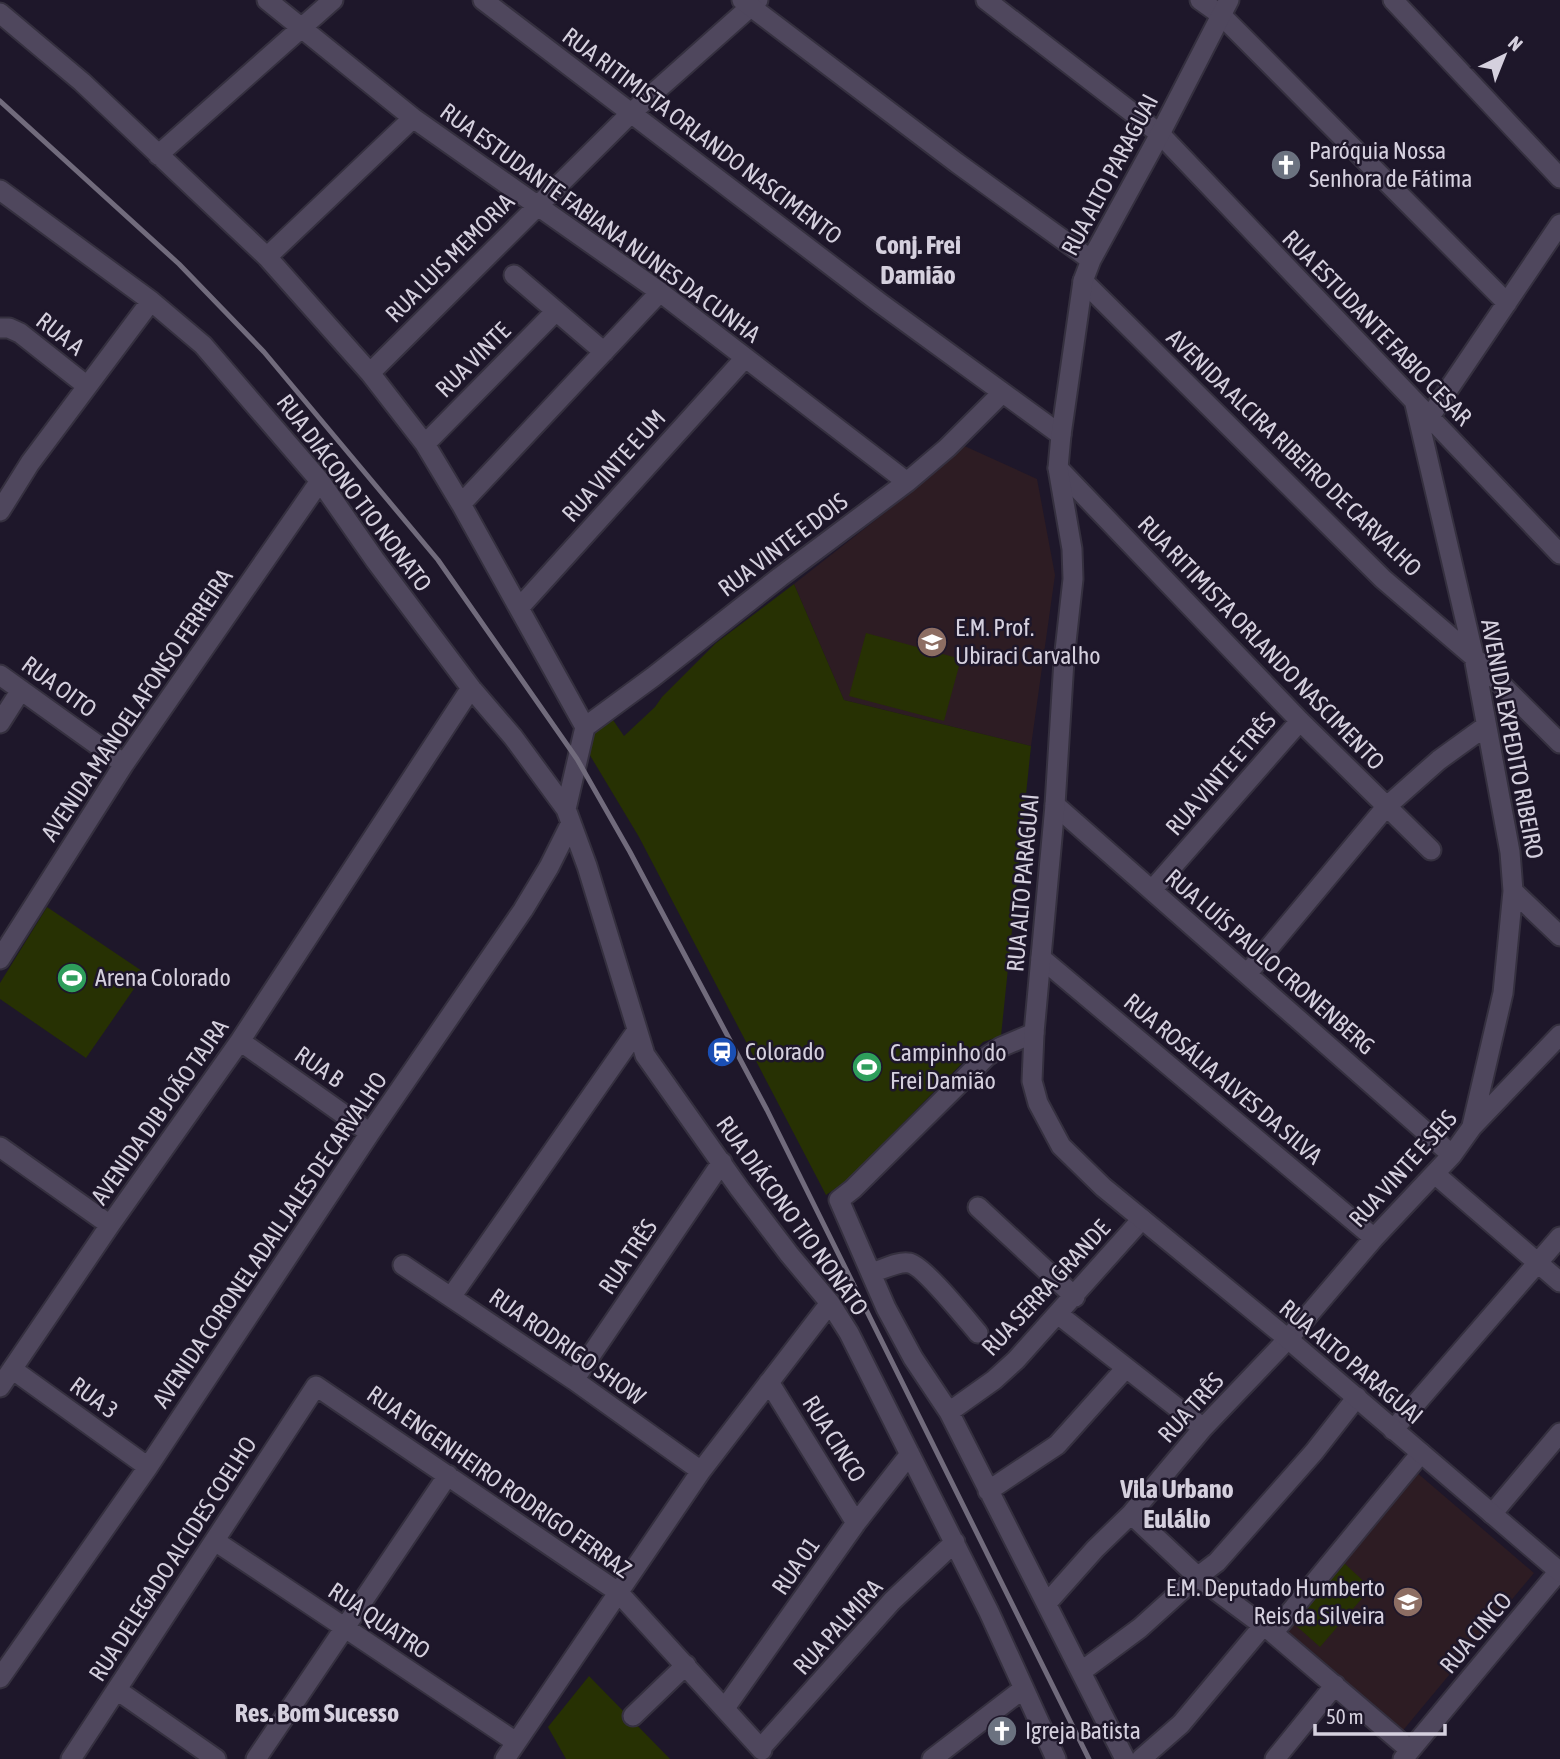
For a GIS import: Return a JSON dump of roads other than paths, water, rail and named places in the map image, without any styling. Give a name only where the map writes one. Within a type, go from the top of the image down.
[{"type":"street","name":"RUA ESTUDANTE FABIANA NUNES DA CUNHA","points":[[267,0],[413,118],[660,292],[907,482]]},
{"type":"street","points":[[158,155],[333,0]]},
{"type":"street","name":"RUA RITIMISTA ORLANDO NASCIMENTO","points":[[483,0],[630,114],[1061,435]]},
{"type":"street","name":"RUA ESTUDANTE FABIO CESAR","points":[[986,0],[1160,134],[1560,554]]},
{"type":"street","points":[[1200,0],[1225,8],[1507,303]]},
{"type":"street","points":[[1393,0],[1560,178]]},
{"type":"street","points":[[750,2],[957,163],[1091,260]]},
{"type":"street","name":"RUA LUIS MEMORIA","points":[[370,373],[630,114],[750,2]]},
{"type":"street","name":"RUA ALTO PARAGUAI","points":[[1225,8],[1091,260],[1083,281],[1058,468],[1072,549],[1073,579],[1064,660],[1032,1081],[1038,1104],[1052,1133],[1073,1160],[1357,1397],[1559,1571]]},
{"type":"street","points":[[0,13],[82,82],[267,257],[370,373],[425,444],[585,727],[576,759],[568,816]]},
{"type":"street","points":[[267,257],[413,118]]},
{"type":"street","name":"RUA DIÁCONO TIO NONATO","points":[[0,190],[151,301],[204,345],[320,481],[375,561],[471,688],[513,737],[568,816],[587,866],[645,1055],[789,1254],[830,1303],[849,1333],[955,1542],[1056,1759]]},
{"type":"street","points":[[1429,418],[1560,224]]},
{"type":"street","points":[[514,275],[604,352]]},
{"type":"street","name":"AVENIDA ALCIRA RIBEIRO DE CARVALHO","points":[[1083,281],[1384,579],[1474,657],[1560,743]]},
{"type":"street","points":[[461,504],[660,292]]},
{"type":"street","points":[[0,511],[30,463],[151,301]]},
{"type":"street","name":"RUA VINTE","points":[[425,444],[556,311]]},
{"type":"street","name":"RUA A","points":[[0,328],[9,328],[20,333],[87,386]]},
{"type":"street","name":"RUA VINTE E UM","points":[[519,608],[745,358]]},
{"type":"street","name":"RUA VINTE E DOIS","points":[[585,727],[907,482],[947,448],[1002,393]]},
{"type":"street","name":"AVENIDA EXPEDITO RIBEIRO","points":[[1415,403],[1474,657],[1510,852],[1513,891],[1503,993],[1472,1127]]},
{"type":"street","name":"RUA RITIMISTA ORLANDO NASCIMENTO","points":[[1058,468],[1300,721],[1431,850]]},
{"type":"street","name":"AVENIDA MANOEL AFONSO FERREIRA","points":[[0,959],[124,764],[320,481]]},
{"type":"street","name":"RUA OITO","points":[[0,675],[124,764]]},
{"type":"street","name":"AVENIDA DIB JOÃO TAJRA","points":[[0,1387],[240,1041],[471,688]]},
{"type":"street","points":[[0,723],[21,690]]},
{"type":"street","name":"RUA VINTE E TRÊS","points":[[1152,890],[1300,721]]},
{"type":"street","points":[[1247,974],[1386,807],[1439,760],[1486,726]]},
{"type":"street","name":"RUA LUÍS PAULO CRONENBERG","points":[[1055,806],[1452,1155]]},
{"type":"street","name":"AVENIDA CORONEL ADAIL JALES DE CARVALHO","points":[[0,1678],[148,1467],[370,1133],[523,910],[549,867],[568,816]]},
{"type":"street","points":[[1513,891],[1560,936]]},
{"type":"street","name":"RUA ROSÁLIA ALVES DA SILVA","points":[[1041,958],[1374,1238]]},
{"type":"street","points":[[451,1297],[636,1032]]},
{"type":"street","points":[[1034,1033],[1001,1047],[986,1057],[839,1200],[886,1308],[913,1358],[949,1412],[1125,1759]]},
{"type":"street","name":"RUA VINTE E SEIS","points":[[1287,1339],[1374,1238],[1452,1155],[1472,1127],[1560,1035]]},
{"type":"street","name":"RUA B","points":[[240,1041],[370,1133]]},
{"type":"street","points":[[4,1157],[110,1225]]},
{"type":"street","name":"RUA TRÊS","points":[[574,1380],[722,1162]]},
{"type":"street","points":[[1435,1174],[1560,1282]]},
{"type":"street","points":[[978,1207],[1074,1297]]},
{"type":"street","name":"RUA SERRA GRANDE","points":[[949,1412],[1005,1371],[1059,1315],[1142,1219]]},
{"type":"street","points":[[1393,1430],[1560,1237]]},
{"type":"street","points":[[872,1273],[904,1263],[913,1264],[978,1332]]},
{"type":"street","name":"RUA RODRIGO SHOW","points":[[403,1265],[574,1380],[701,1471]]},
{"type":"street","points":[[505,1759],[701,1471],[830,1303]]},
{"type":"street","points":[[1059,1315],[1203,1428]]},
{"type":"street","name":"RUA TRÊS","points":[[1047,1603],[1095,1549],[1131,1514],[1203,1428],[1287,1339]]},
{"type":"street","name":"RUA 3","points":[[12,1369],[148,1467]]},
{"type":"street","points":[[988,1491],[1057,1446],[1125,1369]]},
{"type":"street","name":"RUA CINCO","points":[[769,1382],[856,1523]]},
{"type":"street","name":"RUA ENGENHEIRO RODRIGO FERRAZ","points":[[316,1386],[618,1592],[761,1749]]},
{"type":"street","name":"RUA DELEGADO ALCIDES COELHO","points":[[71,1759],[316,1386]]},
{"type":"street","points":[[1082,1671],[1140,1628],[1217,1562],[1275,1499],[1357,1397]]},
{"type":"street","points":[[1492,1514],[1560,1433]]},
{"type":"street","points":[[1141,1759],[1181,1724],[1268,1630],[1421,1453]]},
{"type":"street","name":"RUA 01","points":[[725,1709],[856,1523],[910,1454]]},
{"type":"street","points":[[256,1759],[448,1475]]},
{"type":"street","points":[[1131,1514],[1198,1577],[1335,1685],[1406,1755]]},
{"type":"street","name":"RUA QUATRO","points":[[215,1541],[516,1742]]},
{"type":"street","name":"RUA PALMIRA","points":[[761,1749],[892,1601],[955,1542]]},
{"type":"street","name":"RUA CINCO","points":[[1406,1755],[1559,1571]]},
{"type":"street","points":[[633,1716],[687,1665]]},
{"type":"street","points":[[1275,1759],[1335,1685]]},
{"type":"street","points":[[932,1759],[1023,1689]]},
{"type":"street","points":[[117,1690],[216,1759]]},
{"type":"railway","points":[[0,101],[179,264],[264,352],[438,560],[577,759],[630,852],[767,1110],[1089,1759]]},
{"type":"place","name":"Paróquia Nossa Senhora de Fátima","points":[[1286,165]]},
{"type":"place","name":"E.M. Prof. Ubiraci Carvalho","points":[[932,642]]},
{"type":"place","name":"Arena Colorado","points":[[72,978]]},
{"type":"place","name":"Colorado","points":[[722,1052]]},
{"type":"place","name":"Campinho do Frei Damião","points":[[867,1067]]},
{"type":"place","name":"E.M. Deputado Humberto Reis da Silveira","points":[[1408,1602]]},
{"type":"place","name":"Igreja Batista","points":[[1002,1731]]},
{"type":"district","name":"Conj. Frei Damião","points":[[918,260]]},
{"type":"district","name":"Vila Urbano Eulálio","points":[[1177,1504]]},
{"type":"district","name":"Res. Bom Sucesso","points":[[317,1713]]}]
